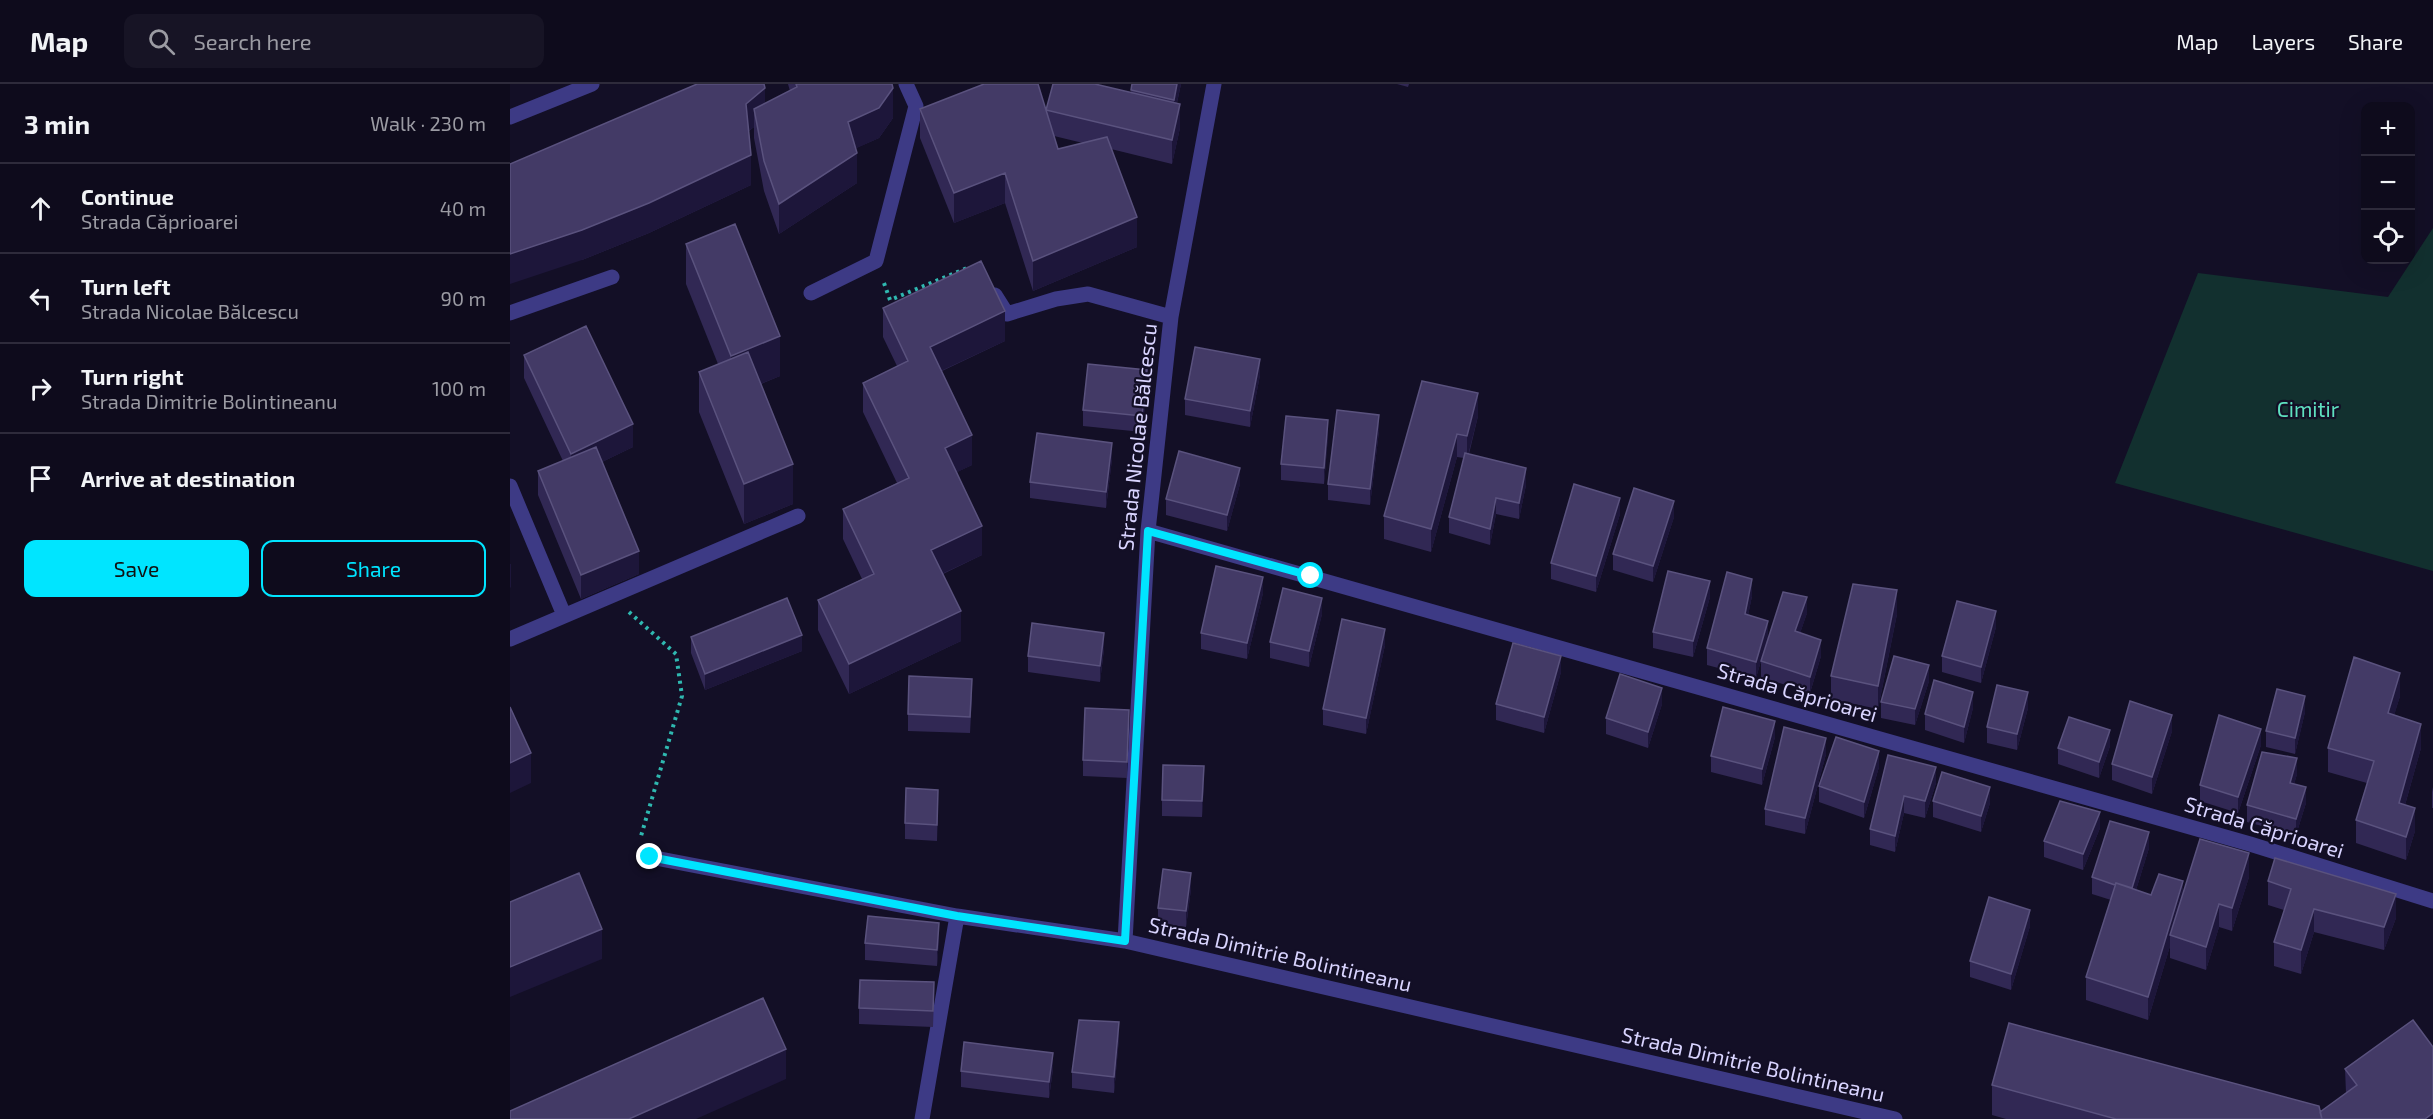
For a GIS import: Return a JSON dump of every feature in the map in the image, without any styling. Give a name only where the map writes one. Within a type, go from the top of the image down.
[{"type":"street","points":[[510,117],[592,84]]},
{"type":"street","points":[[811,293],[876,261],[916,106],[906,84]]},
{"type":"street","name":"Strada Nicolae Bălcescu","points":[[1125,941],[1148,531],[1171,317],[1214,84]]},
{"type":"street","points":[[976,264],[1007,314],[1056,299],[1088,294],[1171,317]]},
{"type":"street","points":[[510,313],[612,277]]},
{"type":"street","points":[[510,486],[564,615]]},
{"type":"street","points":[[510,639],[798,516]]},
{"type":"street","name":"Strada Căprioarei","points":[[1148,531],[2250,844],[2433,902]]},
{"type":"street","name":"Strada Dimitrie Bolintineanu","points":[[650,857],[957,916],[1125,941],[1895,1119]]},
{"type":"street","points":[[922,1119],[957,916]]},
{"type":"path","points":[[876,261],[890,300],[976,264]]},
{"type":"path","points":[[606,597],[627,610],[676,654],[682,696],[641,837],[650,857]]},
{"type":"green space","name":"Cimitir","points":[[2433,228],[2433,571],[2115,483],[2198,273],[2388,297],[2410,264],[2415,264],[2415,256]]},
{"type":"building","points":[[697,84],[764,84],[765,88],[746,104],[751,155],[649,203],[582,230],[510,254],[510,164]]},
{"type":"building","points":[[796,84],[892,84],[893,88],[879,108],[848,122],[857,153],[779,204],[764,161],[754,109],[797,87]]},
{"type":"building","points":[[984,84],[1038,84],[1058,149],[1107,137],[1137,217],[1033,261],[1005,173],[954,193],[920,109]]},
{"type":"building","points":[[1053,84],[1095,84],[1180,104],[1172,140],[1046,110]]},
{"type":"building","points":[[1132,84],[1177,84],[1174,100],[1131,90]]},
{"type":"building","points":[[735,224],[780,336],[731,356],[686,244]]},
{"type":"building","points":[[981,261],[1005,311],[930,347],[972,435],[945,448],[982,526],[931,550],[961,611],[849,664],[818,600],[874,574],[843,509],[909,478],[863,383],[908,361],[883,308]]},
{"type":"building","points":[[586,326],[633,424],[571,454],[524,355]]},
{"type":"building","points":[[1195,347],[1260,359],[1250,411],[1185,399]]},
{"type":"building","points":[[748,352],[793,464],[744,484],[699,372]]},
{"type":"building","points":[[1088,364],[1147,370],[1142,416],[1083,410]]},
{"type":"building","points":[[1422,381],[1478,393],[1467,436],[1457,434],[1431,529],[1384,516]]},
{"type":"building","points":[[1337,410],[1379,415],[1370,489],[1328,484]]},
{"type":"building","points":[[1286,416],[1328,420],[1324,468],[1281,464]]},
{"type":"building","points":[[1037,433],[1112,443],[1106,492],[1030,482]]},
{"type":"building","points":[[596,447],[639,551],[581,575],[538,471]]},
{"type":"building","points":[[1179,451],[1240,468],[1227,515],[1166,499]]},
{"type":"building","points":[[1465,453],[1526,468],[1519,503],[1496,498],[1490,529],[1449,517]]},
{"type":"building","points":[[1574,484],[1620,498],[1596,576],[1551,563]]},
{"type":"building","points":[[1634,488],[1674,501],[1653,566],[1613,554]]},
{"type":"building","points":[[1216,566],[1263,577],[1247,643],[1201,633]]},
{"type":"building","points":[[1668,571],[1710,581],[1693,641],[1653,632]]},
{"type":"building","points":[[1727,572],[1752,579],[1745,614],[1768,621],[1756,662],[1707,648]]},
{"type":"building","points":[[1853,584],[1897,590],[1878,686],[1831,676]]},
{"type":"building","points":[[1283,588],[1322,598],[1309,651],[1270,642]]},
{"type":"building","points":[[1783,592],[1807,597],[1795,631],[1821,640],[1810,677],[1761,661]]},
{"type":"building","points":[[787,598],[802,635],[705,674],[691,637]]},
{"type":"building","points":[[1957,601],[1996,611],[1981,667],[1942,656]]},
{"type":"building","points":[[1342,619],[1385,629],[1366,718],[1323,709]]},
{"type":"building","points":[[1032,623],[1104,633],[1100,666],[1028,656]]},
{"type":"building","points":[[1513,643],[1561,656],[1544,717],[1496,704]]},
{"type":"building","points":[[1894,656],[1929,665],[1915,709],[1881,702]]},
{"type":"building","points":[[2354,657],[2400,673],[2388,713],[2421,724],[2399,803],[2415,808],[2406,837],[2356,820],[2374,761],[2328,748]]},
{"type":"building","points":[[1620,674],[1662,688],[1648,732],[1606,718]]},
{"type":"building","points":[[909,676],[972,679],[970,717],[908,714]]},
{"type":"building","points":[[1934,680],[1973,692],[1964,727],[1925,714]]},
{"type":"building","points":[[1997,685],[2028,692],[2017,734],[1987,727]]},
{"type":"building","points":[[2277,689],[2305,696],[2295,738],[2266,731]]},
{"type":"building","points":[[2130,701],[2172,715],[2152,777],[2112,764]]},
{"type":"building","points":[[510,707],[531,753],[510,763]]},
{"type":"building","points":[[1723,707],[1775,721],[1762,769],[1711,756]]},
{"type":"building","points":[[1085,708],[1129,710],[1127,762],[1083,760]]},
{"type":"building","points":[[2219,715],[2261,729],[2238,797],[2200,785]]},
{"type":"building","points":[[2069,717],[2110,730],[2099,762],[2058,748]]},
{"type":"building","points":[[1784,727],[1826,738],[1805,818],[1765,809]]},
{"type":"building","points":[[1836,737],[1879,751],[1864,802],[1819,786]]},
{"type":"building","points":[[2262,752],[2297,758],[2290,783],[2306,787],[2296,819],[2247,805]]},
{"type":"building","points":[[1888,755],[1936,767],[1925,801],[1904,796],[1895,836],[1870,829]]},
{"type":"building","points":[[1163,765],[1204,766],[1202,801],[1162,800]]},
{"type":"building","points":[[1942,772],[1990,787],[1981,816],[1933,801]]},
{"type":"building","points":[[906,788],[938,790],[937,825],[905,823]]},
{"type":"building","points":[[2060,801],[2100,812],[2083,854],[2044,841]]},
{"type":"building","points":[[2110,821],[2149,832],[2132,888],[2092,877]]},
{"type":"building","points":[[2200,839],[2249,853],[2232,908],[2219,904],[2206,947],[2170,935]]},
{"type":"building","points":[[2275,858],[2396,894],[2384,927],[2314,909],[2301,950],[2274,942],[2291,889],[2268,881]]},
{"type":"building","points":[[1163,869],[1191,873],[1186,911],[1158,908]]},
{"type":"building","points":[[579,873],[602,929],[510,967],[510,902]]},
{"type":"building","points":[[2159,874],[2183,881],[2148,997],[2086,977],[2116,883],[2151,895]]},
{"type":"building","points":[[1989,897],[2030,910],[2011,974],[1970,961]]},
{"type":"building","points":[[868,916],[939,923],[937,950],[865,943]]},
{"type":"building","points":[[860,980],[934,982],[933,1011],[859,1008]]},
{"type":"building","points":[[763,998],[786,1049],[629,1119],[510,1119],[510,1111]]},
{"type":"building","points":[[1079,1020],[1119,1022],[1114,1077],[1072,1072]]},
{"type":"building","points":[[2413,1020],[2433,1047],[2433,1113],[2425,1119],[2322,1119],[2320,1112],[2357,1085],[2345,1069]]},
{"type":"building","points":[[2009,1023],[2319,1106],[2322,1119],[2116,1119],[1992,1085]]},
{"type":"building","points":[[964,1042],[1053,1053],[1049,1082],[961,1071]]},
{"type":"route","points":[[650,857],[957,916],[1125,941],[1148,531],[1311,576]]}]
